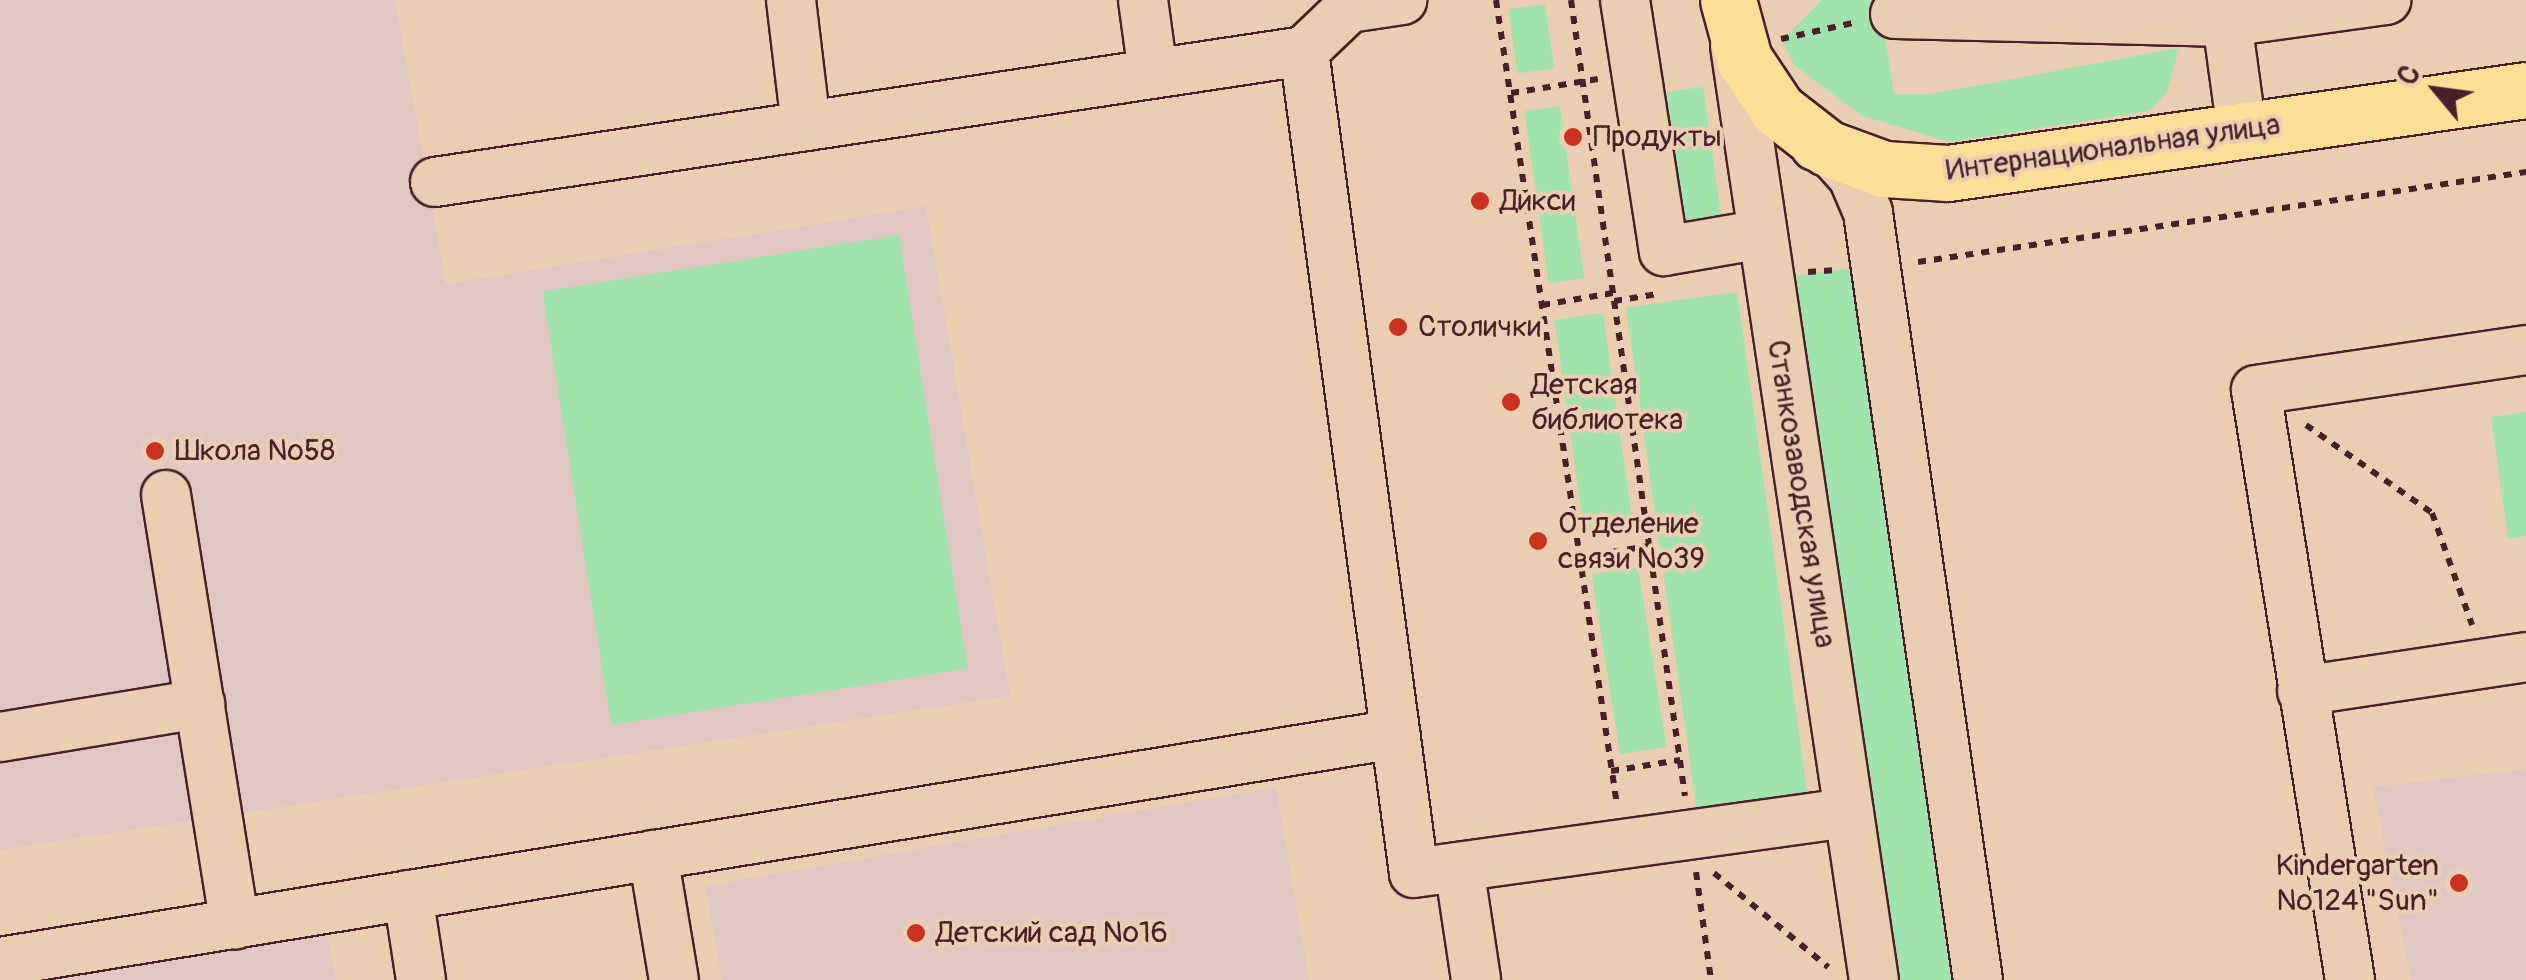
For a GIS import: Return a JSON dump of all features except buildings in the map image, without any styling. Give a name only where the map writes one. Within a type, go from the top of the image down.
[{"type":"main road","name":"Интернациональная улица","points":[[1729,4],[1744,59],[1778,110],[1826,148],[1884,169],[1948,174],[2526,90]]},
{"type":"street","points":[[791,0],[806,126]]},
{"type":"street","points":[[1143,0],[1153,73]]},
{"type":"street","points":[[435,182],[1304,50],[1349,8],[1402,0]]},
{"type":"street","points":[[1625,0],[1664,252],[1760,222],[1765,178],[1783,153],[1810,144],[1826,148],[1853,178],[1868,213],[1898,263]]},
{"type":"street","points":[[1896,14],[2225,11],[2386,0]]},
{"type":"street","name":"Станкозаводская улица","points":[[1729,4],[1874,980]]},
{"type":"street","points":[[2225,11],[2242,131]]},
{"type":"street","points":[[1304,50],[1414,873],[1849,813]]},
{"type":"street","points":[[1948,174],[1917,185],[1894,207],[1978,980]]},
{"type":"street","points":[[2350,980],[2256,390],[2526,350]]},
{"type":"street","points":[[166,495],[235,924]]},
{"type":"street","points":[[2302,691],[2505,660]]},
{"type":"street","points":[[0,737],[200,704]]},
{"type":"street","points":[[0,962],[53,967],[235,924],[1396,734]]},
{"type":"street","points":[[653,855],[674,980]]},
{"type":"street","points":[[1459,867],[1476,980]]},
{"type":"street","points":[[408,895],[422,980]]},
{"type":"path","points":[[1496,0],[1615,795]]},
{"type":"path","points":[[1571,0],[1691,835]]},
{"type":"path","points":[[1511,92],[1583,82]]},
{"type":"path","points":[[1898,263],[2526,172]]},
{"type":"path","points":[[1542,305],[1613,292]]},
{"type":"path","points":[[2256,390],[2432,513],[2505,660]]},
{"type":"path","points":[[1580,557],[1650,546]]},
{"type":"path","points":[[1612,771],[1680,760]]},
{"type":"path","points":[[1712,980],[1694,856],[1844,980]]},
{"type":"shaded area","points":[[0,0],[395,0],[446,284],[926,206],[1010,696],[0,850]]},
{"type":"shaded area","name":"Kindergarten №124 \"Sun\"","points":[[2526,769],[2526,980],[2411,980],[2373,787]]},
{"type":"shaded area","points":[[1276,787],[1309,980],[722,980],[705,886]]},
{"type":"shaded area","points":[[327,932],[336,980],[61,980]]},
{"type":"green space","points":[[1822,0],[1879,0],[1894,94],[1931,94],[2179,48],[2167,92],[2149,111],[1950,142],[1862,116],[1794,65],[1782,40]]},
{"type":"green space","points":[[1545,4],[1554,68],[1517,74],[1508,9]]},
{"type":"green space","points":[[1703,87],[1723,227],[1679,233],[1659,93]]},
{"type":"green space","points":[[1560,106],[1584,278],[1549,283],[1524,111]]},
{"type":"green space","points":[[899,235],[968,669],[611,725],[542,291]]},
{"type":"green space","points":[[1851,268],[1951,980],[1881,980],[1783,278]]},
{"type":"green space","points":[[1737,292],[1808,796],[1697,812],[1626,308]]},
{"type":"green space","points":[[1603,313],[1633,530],[1585,537],[1554,320]]},
{"type":"green space","points":[[2526,412],[2526,536],[2508,539],[2491,417]]},
{"type":"green space","points":[[1638,567],[1666,747],[1620,754],[1592,574]]},
{"type":"place","name":"Продукты","points":[[1573,137]]},
{"type":"place","name":"Дикси","points":[[1480,201]]},
{"type":"place","name":"Столички","points":[[1398,327]]},
{"type":"place","name":"Детская библиотека","points":[[1511,402]]},
{"type":"place","name":"Школа №58","points":[[155,451]]},
{"type":"place","name":"Отделение связи №39","points":[[1538,541]]},
{"type":"place","name":"Kindergarten №124 \"Sun\"","points":[[2459,883]]},
{"type":"place","name":"Детский сад №16","points":[[916,933]]}]
